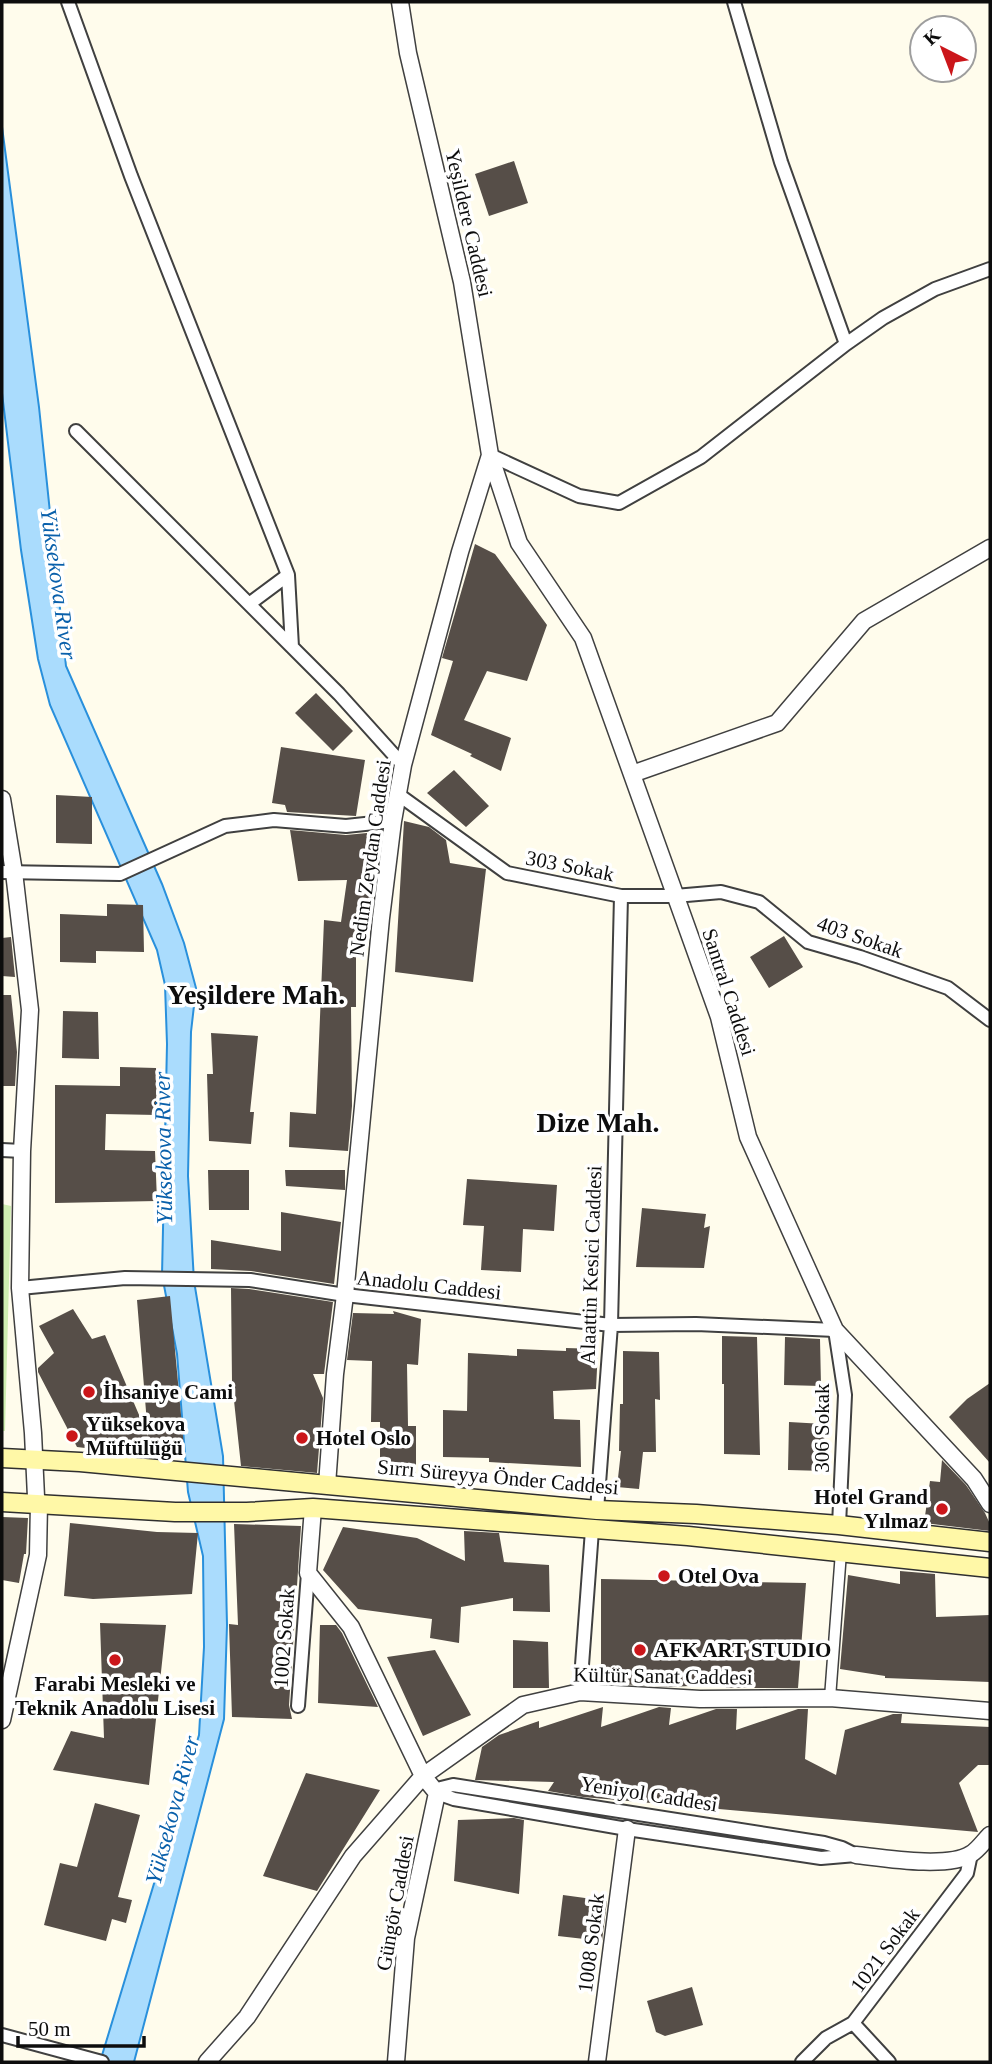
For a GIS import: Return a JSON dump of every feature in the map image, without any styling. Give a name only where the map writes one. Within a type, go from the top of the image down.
[{"type":"main road","name":"Sırrı Süreyya Önder Caddesi","points":[[2,1458],[597,1510],[696,1514],[839,1525],[990,1542]]},
{"type":"main road","name":"Sırrı Süreyya Önder Caddesi","points":[[2,1502],[38,1500],[175,1512],[313,1508],[688,1536],[990,1568]]},
{"type":"street","points":[[68,2],[131,176],[288,575],[292,647]]},
{"type":"street","name":"Yeşildere Caddesi","points":[[400,2],[408,53],[463,282],[489,455]]},
{"type":"street","points":[[734,2],[781,162],[846,344]]},
{"type":"street","points":[[489,455],[579,496],[619,503],[701,457],[883,318],[935,289],[990,270]]},
{"type":"street","points":[[76,431],[339,694],[403,765]]},
{"type":"street","name":"Nedim Zeydan Caddesi","points":[[327,1485],[335,1374],[345,1295],[379,932],[393,821],[403,765],[489,455]]},
{"type":"street","name":"Santral Caddesi","points":[[489,455],[519,543],[583,638],[719,1017],[748,1137],[835,1331],[974,1479],[990,1504]]},
{"type":"street","points":[[632,774],[777,723],[864,621],[990,548]]},
{"type":"street","points":[[249,604],[288,575]]},
{"type":"street","name":"303 Sokak","points":[[399,796],[507,873],[621,896],[675,896]]},
{"type":"street","points":[[2,799],[8,872],[30,1010],[22,1151],[20,1288],[38,1500],[38,1555],[2,1720]]},
{"type":"street","points":[[8,872],[120,874],[225,826],[274,820],[346,825],[393,821]]},
{"type":"street","name":"403 Sokak","points":[[675,896],[721,892],[759,902],[808,942],[948,988],[990,1020]]},
{"type":"street","name":"Alaattin Kesici Caddesi","points":[[597,1510],[611,1325],[621,896]]},
{"type":"street","points":[[2,1150],[22,1151]]},
{"type":"street","name":"Anadolu Caddesi","points":[[20,1288],[125,1279],[250,1280],[345,1295],[611,1325],[696,1324],[835,1331]]},
{"type":"street","name":"306 Sokak","points":[[835,1331],[845,1395],[839,1525]]},
{"type":"street","points":[[313,1508],[308,1573],[351,1627],[423,1776],[437,1793]]},
{"type":"street","points":[[580,1692],[592,1530]]},
{"type":"street","points":[[830,1698],[841,1552]]},
{"type":"street","name":"1002 Sokak","points":[[298,1706],[308,1573]]},
{"type":"street","name":"Kültür Sanat Caddesi","points":[[207,2062],[247,2017],[353,1856],[423,1776],[523,1705],[580,1692],[700,1699],[830,1698],[990,1711]]},
{"type":"street","name":"Yeniyol Caddesi","points":[[856,1855],[842,1847],[824,1843],[453,1785],[441,1788],[437,1793],[454,1799],[627,1829],[821,1858],[856,1855],[911,1861],[943,1861],[971,1854]]},
{"type":"street","name":"Güngör Caddesi","points":[[396,2062],[406,1938],[437,1793]]},
{"type":"street","name":"1008 Sokak","points":[[597,2062],[627,1829]]},
{"type":"street","points":[[971,1854],[990,1835]]},
{"type":"street","name":"1021 Sokak","points":[[889,2062],[853,2023],[967,1873],[971,1854]]},
{"type":"street","points":[[802,2062],[826,2038],[853,2023]]},
{"type":"street","points":[[2,2035],[102,2062]]},
{"type":"green space","points":[[2,1204],[11,1206],[5,1431],[2,1431]]},
{"type":"water","points":[[2,127],[39,407],[66,666],[162,884],[184,943],[196,988],[191,1032],[188,1176],[194,1281],[223,1456],[227,1625],[224,1719],[134,2062],[100,2062],[199,1735],[204,1647],[203,1556],[188,1492],[177,1354],[162,1275],[167,1044],[165,985],[157,950],[50,705],[38,659],[21,550],[2,393]]},
{"type":"building","points":[[514,161],[528,203],[489,216],[475,174]]},
{"type":"building","points":[[475,544],[495,554],[547,625],[527,681],[487,671],[464,720],[511,738],[501,771],[431,735],[453,661],[442,658]]},
{"type":"building","points":[[316,693],[353,731],[333,751],[295,713]]},
{"type":"building","points":[[281,747],[365,760],[356,816],[287,812],[285,805],[272,803]]},
{"type":"building","points":[[454,770],[489,806],[466,827],[427,793]]},
{"type":"building","points":[[56,795],[92,797],[92,844],[56,843]]},
{"type":"building","points":[[404,821],[429,827],[446,840],[450,863],[486,869],[473,982],[395,972]]},
{"type":"building","points":[[290,830],[346,835],[367,833],[375,879],[371,911],[356,912],[356,1007],[351,1007],[352,1106],[348,1151],[289,1147],[290,1112],[316,1114],[324,920],[341,922],[347,880],[298,881]]},
{"type":"building","points":[[107,904],[143,905],[144,952],[96,951],[96,963],[60,962],[60,914],[107,916]]},
{"type":"building","points":[[784,936],[803,967],[769,988],[750,957]]},
{"type":"building","points":[[11,937],[15,977],[2,976],[2,938]]},
{"type":"building","points":[[2,995],[11,995],[17,1052],[15,1086],[2,1086]]},
{"type":"building","points":[[63,1011],[98,1012],[99,1059],[62,1058]]},
{"type":"building","points":[[211,1033],[258,1036],[250,1112],[254,1112],[251,1144],[209,1141],[207,1074],[213,1074]]},
{"type":"building","points":[[120,1067],[156,1068],[157,1115],[106,1114],[105,1150],[155,1151],[157,1201],[55,1203],[55,1085],[120,1086]]},
{"type":"building","points":[[208,1170],[249,1170],[249,1210],[209,1210]]},
{"type":"building","points":[[285,1170],[345,1170],[345,1190],[286,1186]]},
{"type":"building","points":[[467,1179],[557,1185],[554,1231],[523,1229],[521,1272],[481,1270],[484,1226],[463,1225]]},
{"type":"building","points":[[642,1208],[706,1214],[704,1228],[710,1226],[704,1268],[636,1267]]},
{"type":"building","points":[[281,1212],[341,1222],[334,1284],[251,1271],[211,1269],[211,1240],[281,1251]]},
{"type":"building","points":[[231,1288],[333,1302],[324,1374],[313,1374],[323,1398],[317,1473],[241,1466],[232,1382]]},
{"type":"building","name":"İhsaniye Cami","points":[[170,1296],[185,1458],[150,1457],[149,1443],[118,1452],[77,1447],[38,1372],[38,1368],[54,1353],[39,1326],[73,1309],[92,1339],[105,1335],[148,1436],[137,1300]]},
{"type":"building","points":[[393,1311],[421,1319],[418,1365],[407,1364],[408,1426],[416,1426],[416,1473],[380,1473],[380,1422],[371,1422],[372,1361],[347,1360],[353,1313],[394,1314]]},
{"type":"building","points":[[722,1336],[757,1337],[760,1455],[724,1454]]},
{"type":"building","points":[[785,1337],[820,1339],[821,1386],[784,1385]]},
{"type":"building","points":[[566,1348],[598,1349],[596,1389],[553,1391],[554,1419],[580,1420],[581,1467],[489,1462],[489,1458],[443,1457],[443,1410],[467,1411],[468,1353],[517,1356],[517,1349],[566,1351]]},
{"type":"building","points":[[623,1351],[659,1352],[660,1400],[655,1399],[656,1452],[643,1452],[639,1489],[617,1487],[621,1451]]},
{"type":"building","points":[[990,1383],[990,1463],[949,1417],[967,1399]]},
{"type":"building","points":[[789,1422],[824,1424],[825,1471],[788,1470]]},
{"type":"building","points":[[942,1460],[966,1485],[985,1513],[990,1531],[924,1523],[930,1481],[940,1482]]},
{"type":"building","points":[[2,1517],[28,1518],[26,1554],[19,1583],[2,1580]]},
{"type":"building","points":[[70,1523],[157,1532],[198,1533],[192,1594],[93,1599],[64,1596]]},
{"type":"building","points":[[234,1524],[301,1526],[289,1705],[292,1719],[232,1717],[229,1624],[238,1625]]},
{"type":"building","points":[[343,1527],[417,1538],[465,1561],[464,1531],[499,1533],[504,1562],[549,1565],[550,1612],[513,1611],[513,1598],[461,1607],[459,1643],[430,1638],[432,1619],[358,1609],[323,1570]]},
{"type":"building","points":[[900,1571],[935,1574],[936,1617],[990,1615],[990,1682],[885,1678],[840,1669],[848,1575],[900,1584]]},
{"type":"building","points":[[601,1579],[806,1583],[798,1688],[726,1688],[725,1684],[671,1687],[601,1683]]},
{"type":"building","points":[[100,1623],[166,1625],[149,1785],[53,1770],[71,1731],[104,1738]]},
{"type":"building","points":[[320,1625],[336,1625],[342,1633],[378,1707],[318,1703]]},
{"type":"building","points":[[513,1640],[548,1642],[549,1688],[513,1688]]},
{"type":"building","points":[[435,1650],[471,1715],[423,1736],[387,1657]]},
{"type":"building","points":[[603,1707],[601,1727],[659,1707],[671,1708],[669,1725],[716,1709],[737,1709],[736,1730],[798,1709],[808,1709],[805,1759],[836,1775],[845,1730],[893,1714],[902,1714],[901,1723],[990,1727],[990,1765],[978,1765],[959,1783],[978,1832],[583,1797],[548,1791],[554,1782],[475,1780],[482,1747],[499,1735],[539,1721],[539,1728]]},
{"type":"building","points":[[306,1773],[380,1790],[317,1891],[263,1876]]},
{"type":"building","points":[[95,1803],[140,1815],[118,1897],[132,1900],[126,1923],[112,1919],[106,1941],[44,1925],[60,1863],[77,1867]]},
{"type":"building","points":[[458,1820],[524,1820],[519,1894],[454,1881]]},
{"type":"building","points":[[563,1895],[607,1901],[602,1941],[558,1936]]},
{"type":"building","points":[[692,1987],[703,2025],[665,2036],[656,2032],[647,2001]]},
{"type":"place","name":"İhsaniye Cami","points":[[89,1392]]},
{"type":"place","name":"Yüksekova Müftülüğü","points":[[72,1436]]},
{"type":"place","name":"Hotel Oslo","points":[[302,1438]]},
{"type":"place","name":"Hotel Grand Yılmaz","points":[[942,1509]]},
{"type":"place","name":"Otel Ova","points":[[664,1576]]},
{"type":"place","name":"AFK ART STUDIO","points":[[640,1650]]},
{"type":"place","name":"Farabi Mesleki ve Teknik Anadolu Lisesi","points":[[115,1660]]},
{"type":"district","name":"Yeşildere Mah.","points":[[256,994]]},
{"type":"district","name":"Dize Mah.","points":[[598,1122]]},
{"type":"water label","name":"Yüksekova River","points":[[59,584]]},
{"type":"water label","name":"Yüksekova River","points":[[163,1148]]},
{"type":"water label","name":"Yüksekova River","points":[[172,1810]]}]
